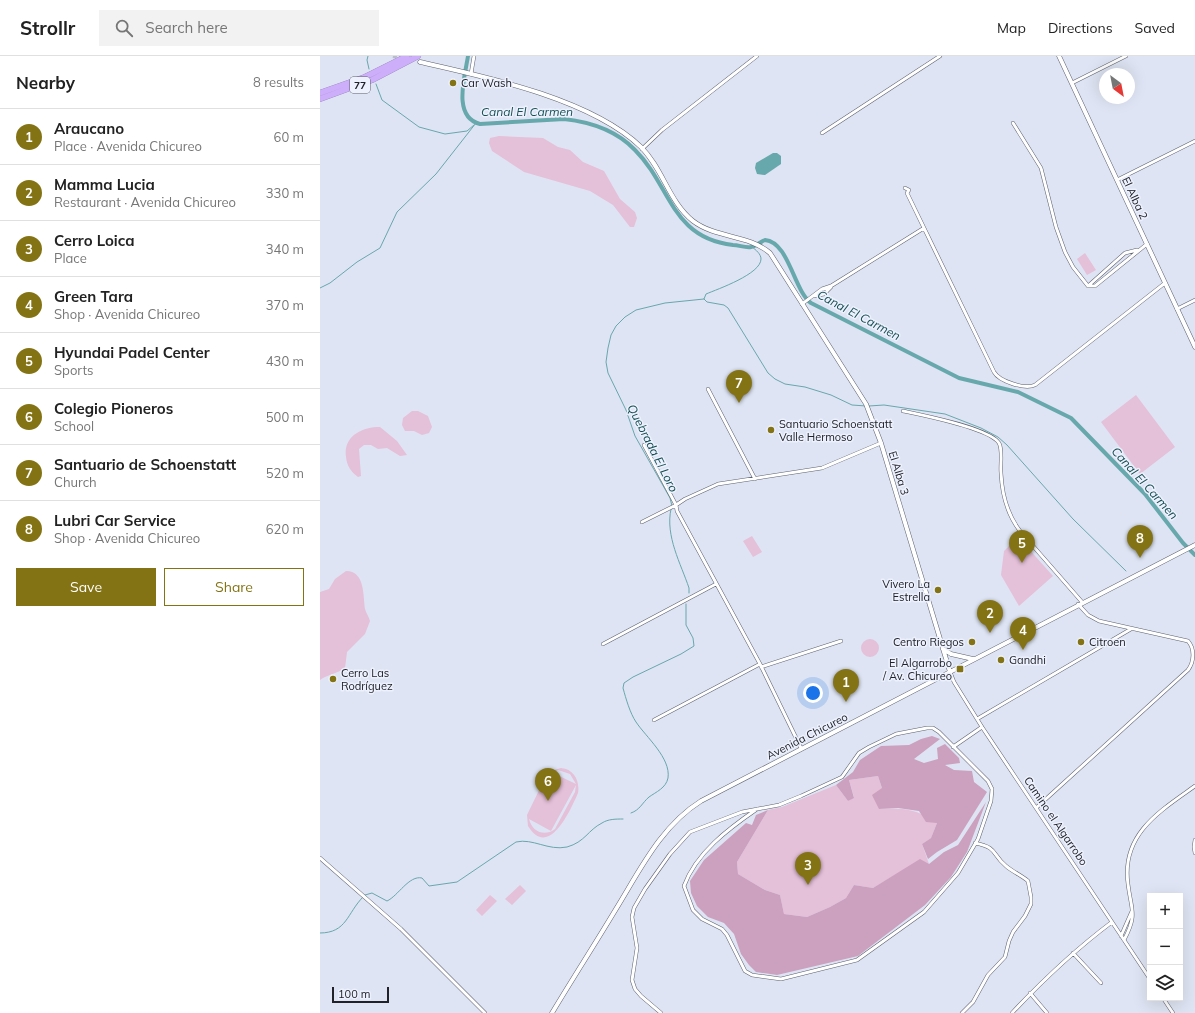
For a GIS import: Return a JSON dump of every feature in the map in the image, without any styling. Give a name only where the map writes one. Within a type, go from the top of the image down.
[{"type":"highway","name":"77","points":[[320,93],[365,77],[407,56]]},
{"type":"highway","name":"77","points":[[320,100],[372,80],[418,56]]},
{"type":"street","points":[[470,73],[474,56]]},
{"type":"street","points":[[642,148],[662,130],[757,56]]},
{"type":"street","points":[[822,133],[940,56]]},
{"type":"street","name":"El Alba 2","points":[[1059,56],[1195,347]]},
{"type":"street","points":[[1072,83],[1126,56]]},
{"type":"street","name":"El Alba 3","points":[[420,62],[470,73],[540,93],[574,107],[620,131],[642,148],[660,170],[678,205],[691,219],[701,227],[718,234],[752,242],[763,247],[778,265],[867,405],[881,443],[950,672]]},
{"type":"street","points":[[1013,123],[1041,168],[1056,227],[1065,252],[1073,267],[1088,286]]},
{"type":"street","points":[[1117,180],[1195,140]]},
{"type":"street","points":[[907,193],[995,374],[1003,381],[1028,387],[1035,385],[1165,283]]},
{"type":"street","points":[[802,304],[814,296],[824,294],[831,286],[924,228]]},
{"type":"street","points":[[1088,286],[1095,286],[1146,244]]},
{"type":"street","points":[[1088,286],[1125,253],[1138,250]]},
{"type":"street","points":[[1177,309],[1195,300]]},
{"type":"street","points":[[708,389],[755,479]]},
{"type":"street","points":[[904,411],[959,424],[998,442],[1000,448],[1004,496],[1012,518],[1020,531],[1080,603],[1085,613],[1095,620],[1188,641],[1193,651],[1190,667],[1036,808]]},
{"type":"street","points":[[642,522],[713,485],[827,467],[881,443]]},
{"type":"street","points":[[644,445],[676,505],[677,511],[760,665],[801,748]]},
{"type":"street","name":"Avenida Chicureo","points":[[552,1013],[646,858],[674,821],[701,801],[1080,603],[1195,545]]},
{"type":"street","points":[[603,644],[716,584]]},
{"type":"street","points":[[977,719],[1131,629]]},
{"type":"street","points":[[654,720],[760,665],[841,640]]},
{"type":"street","points":[[943,649],[951,654],[974,659]]},
{"type":"street","points":[[946,658],[951,654]]},
{"type":"street","name":"Camino el Algarrobo","points":[[950,672],[954,682],[982,727],[1147,974]]},
{"type":"street","points":[[953,747],[982,727]]},
{"type":"street","points":[[661,1013],[641,996],[635,989],[632,980],[637,948],[632,917],[634,908],[645,889],[670,854],[690,832],[714,821],[742,812],[786,802],[842,777],[859,753],[896,734],[933,728],[945,737],[953,747],[983,775],[992,789],[992,801],[975,844],[958,873],[935,902],[924,912],[882,941],[865,956],[857,960],[795,976],[773,979],[745,971],[727,935],[722,929],[702,919],[693,910],[684,886],[688,874],[706,851],[717,840],[757,809]]},
{"type":"street","points":[[1124,940],[1131,924],[1133,910],[1127,870],[1136,838],[1149,820],[1195,786]]},
{"type":"street","points":[[1195,840],[1195,853]]},
{"type":"street","points":[[962,1013],[974,1002],[988,976],[1005,957],[1009,941],[1025,916],[1031,897],[1028,880],[1007,867],[997,858],[994,850],[987,846],[975,844]]},
{"type":"street","points":[[320,858],[401,929],[485,1013]]},
{"type":"street","points":[[1121,936],[1133,910]]},
{"type":"street","points":[[1012,1013],[1073,953],[1112,922]]},
{"type":"street","points":[[1073,953],[1101,983]]},
{"type":"street","points":[[1030,994],[1047,1013]]},
{"type":"street","points":[[1165,1001],[1173,1013]]},
{"type":"shaded area","points":[[499,136],[543,138],[558,147],[570,150],[583,162],[604,171],[620,199],[635,212],[637,218],[634,227],[630,227],[613,205],[590,191],[524,172],[492,151],[489,143],[490,138]]},
{"type":"shaded area","points":[[773,153],[777,153],[781,156],[781,164],[765,175],[757,174],[755,168],[756,163]]},
{"type":"shaded area","points":[[1085,253],[1096,270],[1087,275],[1077,259]]},
{"type":"shaded area","points":[[1136,395],[1175,447],[1140,474],[1101,422]]},
{"type":"shaded area","points":[[412,411],[418,411],[428,416],[432,427],[429,433],[422,435],[414,431],[405,431],[402,425],[403,418]]},
{"type":"shaded area","points":[[373,427],[380,427],[397,441],[407,455],[400,456],[387,448],[378,449],[371,445],[364,445],[359,449],[361,476],[358,477],[351,471],[347,463],[346,450],[348,443],[355,434],[361,431]]},
{"type":"shaded area","points":[[752,536],[762,552],[753,557],[743,541]]},
{"type":"shaded area","points":[[1018,537],[1053,576],[1019,606],[1001,575],[1004,551]]},
{"type":"shaded area","points":[[346,571],[352,572],[360,579],[365,609],[370,621],[365,634],[347,652],[345,668],[320,680],[320,592],[329,589],[335,579]]},
{"type":"shaded area","points":[[866,639],[874,639],[879,644],[877,655],[874,657],[866,657],[861,652],[861,644]]},
{"type":"shaded area","points":[[932,736],[940,739],[914,759],[924,763],[938,759],[937,748],[945,744],[959,758],[960,763],[945,765],[954,770],[972,771],[974,782],[987,792],[957,840],[928,859],[922,844],[931,838],[937,823],[926,822],[919,811],[898,808],[879,809],[872,795],[882,788],[878,776],[849,780],[854,798],[848,801],[836,785],[853,772],[860,760],[881,746],[909,745],[921,739]]},
{"type":"shaded area","points":[[561,768],[566,769],[573,773],[577,780],[578,793],[565,819],[551,835],[544,837],[536,835],[528,826],[527,815],[545,778],[551,771]],"holes":[[[558,770],[570,774],[576,784],[553,773]],[[576,785],[575,792],[555,829],[551,831]],[[529,819],[551,831],[547,833],[536,830]]]},
{"type":"shaded area","points":[[878,776],[882,788],[879,809],[910,810],[922,814],[937,823],[931,838],[922,844],[929,864],[895,875],[873,888],[854,885],[846,898],[807,917],[784,914],[780,895],[765,890],[738,874],[737,862],[768,810],[782,807],[836,785],[848,801],[854,797],[849,780]]},
{"type":"shaded area","points":[[986,802],[967,852],[951,877],[925,905],[858,956],[777,975],[756,972],[741,954],[734,934],[724,923],[708,917],[697,906],[691,893],[690,881],[704,860],[746,823],[752,825],[756,815],[768,810],[737,862],[738,874],[765,890],[780,895],[784,914],[807,917],[846,898],[854,885],[873,888],[920,859],[929,864],[944,852],[958,845]]},
{"type":"shaded area","points":[[520,885],[526,891],[512,905],[505,899]]},
{"type":"shaded area","points":[[490,895],[497,901],[482,916],[476,910]]},
{"type":"waterway","points":[[368,56],[367,60],[369,69]]},
{"type":"waterway","name":"Canal El Carmen","points":[[468,56],[462,95],[463,105],[471,120],[480,124],[564,119],[584,122],[602,128],[620,137],[628,143],[647,164],[674,208],[684,221],[697,232],[712,240],[744,247],[753,246],[765,240],[773,243],[780,249],[786,258],[800,288],[805,297],[811,303],[959,378],[1018,392],[1071,418],[1145,494],[1183,543],[1195,555]]},
{"type":"waterway","points":[[376,84],[382,100],[419,127],[445,134],[467,131],[474,125]]},
{"type":"waterway","points":[[320,288],[330,283],[357,262],[380,248],[397,212],[436,174],[476,123]]},
{"type":"waterway","name":"Quebrada El Loro","points":[[672,506],[670,498],[635,436],[626,410],[608,373],[606,362],[611,335],[616,326],[625,317],[636,310],[665,303],[704,299],[706,294],[729,285],[747,275],[759,265],[761,259],[757,251],[752,247]]},
{"type":"waterway","points":[[704,299],[707,302],[724,305],[728,308],[768,373],[775,379],[785,384],[805,387],[831,395],[852,405],[866,406]]},
{"type":"waterway","points":[[869,406],[884,405],[945,414],[981,428],[998,437],[1007,445],[1073,519],[1126,571]]},
{"type":"waterway","name":"Quebrada El Loro","points":[[671,509],[670,529],[672,540],[689,588],[689,593]]},
{"type":"waterway","name":"Quebrada El Loro","points":[[631,813],[637,810],[649,797],[663,787],[668,778],[668,770],[662,755],[640,728],[634,718],[628,706],[623,688],[624,683],[694,646],[693,638],[686,625],[686,604]]},
{"type":"waterway","name":"Quebrada El Loro","points":[[365,895],[372,893],[387,901],[408,883],[417,878],[422,878],[429,886],[457,882],[516,842],[522,841],[560,848],[567,847],[578,842],[604,822],[623,819]]},
{"type":"waterway","name":"Quebrada El Loro","points":[[320,933],[336,930],[341,926],[363,897]]},
{"type":"tunnel","points":[[393,56],[403,58]]},
{"type":"place","name":"Car Wash","points":[[453,83]]},
{"type":"place","name":"Santuario de Schoenstatt","points":[[739,403]]},
{"type":"place","name":"Santuario Schoenstatt Valle Hermoso","points":[[771,430]]},
{"type":"place","name":"Lubri Car Service","points":[[1140,558]]},
{"type":"place","name":"Hyundai Padel Center","points":[[1022,563]]},
{"type":"place","name":"Vivero La Estrella","points":[[938,590]]},
{"type":"place","name":"Mamma Lucia","points":[[990,633]]},
{"type":"place","name":"Centro Riegos","points":[[972,642]]},
{"type":"place","name":"Citroen","points":[[1081,642]]},
{"type":"place","name":"Green Tara","points":[[1023,650]]},
{"type":"place","name":"Gandhi","points":[[1001,660]]},
{"type":"place","name":"El Algarrobo / Av. Chicureo","points":[[960,669]]},
{"type":"place","name":"Cerro Las Rodríguez","points":[[333,679]]},
{"type":"place","name":"Araucano","points":[[846,702]]},
{"type":"place","name":"Colegio Pioneros","points":[[548,801]]},
{"type":"place","name":"Cerro Loica","points":[[808,885]]}]
